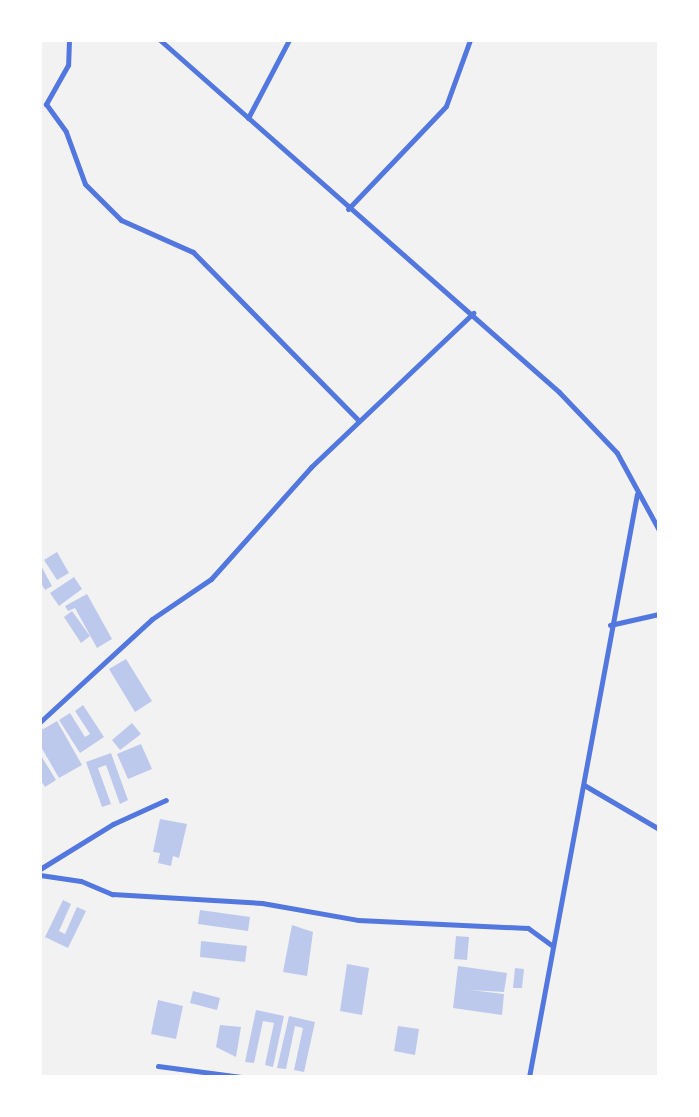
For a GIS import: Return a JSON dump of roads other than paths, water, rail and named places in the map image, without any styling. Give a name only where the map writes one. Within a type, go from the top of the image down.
[{"type":"street","points":[[69,40],[68,65],[46,104],[66,132],[85,184],[121,220],[193,252],[358,420]]},
{"type":"street","points":[[248,118],[289,40]]},
{"type":"street","points":[[348,209],[440,114],[470,40]]},
{"type":"street","points":[[162,41],[348,209],[473,313],[617,453],[659,530]]},
{"type":"street","points":[[40,722],[152,619],[211,579],[358,420],[473,313]]},
{"type":"street","points":[[529,1077],[584,785],[610,625],[637,494]]},
{"type":"street","points":[[610,625],[659,614]]},
{"type":"street","points":[[584,785],[659,829]]},
{"type":"street","points":[[40,869],[74,853],[113,824],[166,800]]},
{"type":"street","points":[[40,875],[81,881],[112,894],[262,903],[358,920],[528,928],[553,946]]},
{"type":"street","points":[[158,1066],[241,1077]]}]
